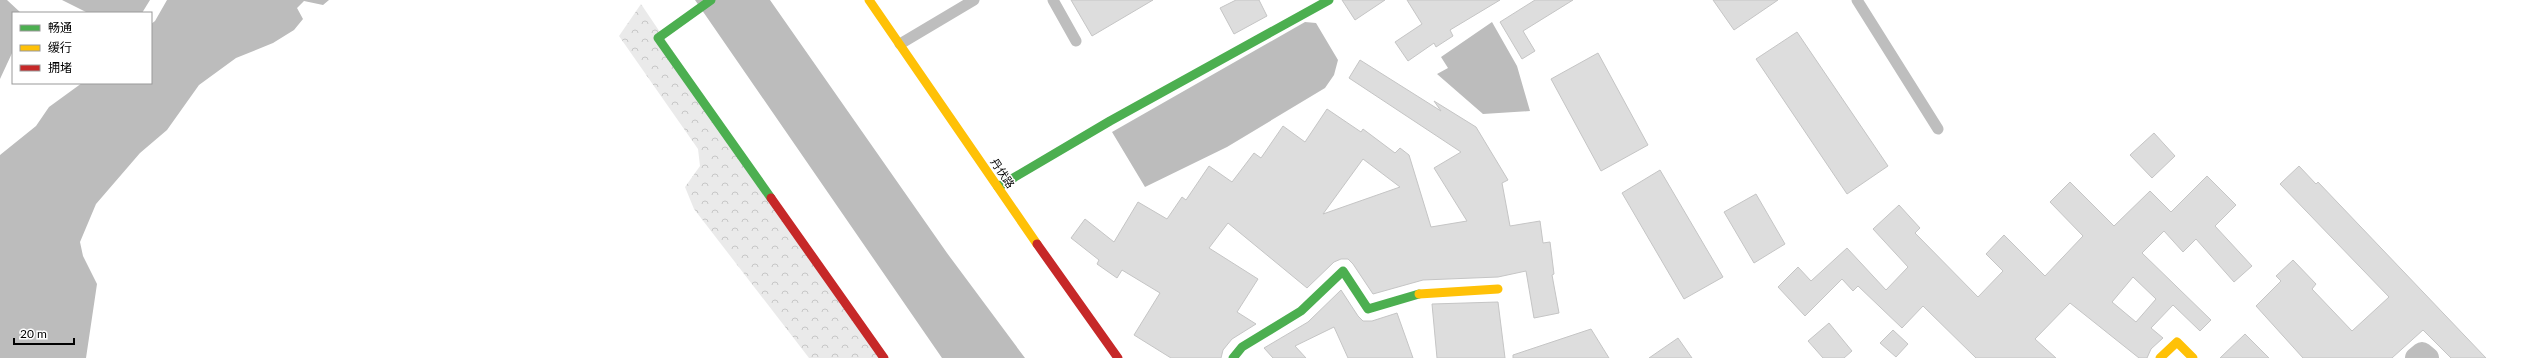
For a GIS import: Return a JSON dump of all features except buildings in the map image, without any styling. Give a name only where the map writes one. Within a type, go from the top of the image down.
[{"type":"street","points":[[711,0],[658,38],[884,358]]},
{"type":"street","name":"丹伏路","points":[[869,0],[1094,328],[1118,358]]},
{"type":"street","points":[[998,187],[1110,122],[1329,0]]},
{"type":"street","points":[[1233,358],[1242,347],[1301,311],[1343,271],[1368,309],[1424,292],[1498,289]]},
{"type":"street","points":[[2160,358],[2177,342],[2193,358]]},
{"type":"street","points":[[2416,358],[2422,353],[2428,358]]},
{"type":"lane","points":[[900,44],[974,0]]},
{"type":"lane","points":[[1053,0],[1076,41]]},
{"type":"lane","points":[[1857,0],[1938,129]]},
{"type":"green space","points":[[641,4],[880,358],[809,358],[694,209],[685,187],[700,166],[698,149],[619,36]]},
{"type":"shaded area","points":[[0,0],[7,0],[20,12],[12,12],[12,53],[0,79]]},
{"type":"shaded area","points":[[62,0],[150,0],[143,12],[86,12]]},
{"type":"shaded area","points":[[167,0],[329,0],[323,5],[304,1],[297,8],[303,19],[294,30],[273,43],[236,58],[199,85],[167,130],[140,153],[96,204],[80,242],[83,256],[97,284],[86,358],[0,358],[0,155],[36,126],[49,107],[81,84],[152,84],[152,23],[155,21]]},
{"type":"shaded area","points":[[695,0],[770,0],[947,253],[1025,358],[942,358]]},
{"type":"shaded area","points":[[1305,22],[1316,23],[1338,60],[1334,75],[1325,88],[1227,147],[1145,187],[1112,132]]},
{"type":"shaded area","points":[[1492,22],[1517,66],[1530,111],[1483,114],[1437,74],[1448,68],[1441,57]]},
{"type":"traffic: fast","points":[[711,0],[658,38],[771,198]]},
{"type":"traffic: fast","points":[[998,187],[1110,121],[1329,0]]},
{"type":"traffic: fast","points":[[1233,358],[1242,347],[1301,311],[1343,271],[1368,309],[1419,294]]},
{"type":"traffic: slow","points":[[869,0],[1037,244]]},
{"type":"traffic: slow","points":[[1419,294],[1498,289]]},
{"type":"traffic: slow","points":[[2160,358],[2177,342],[2193,358]]},
{"type":"traffic: jam","points":[[771,198],[884,358]]},
{"type":"traffic: jam","points":[[1037,244],[1118,358]]}]
